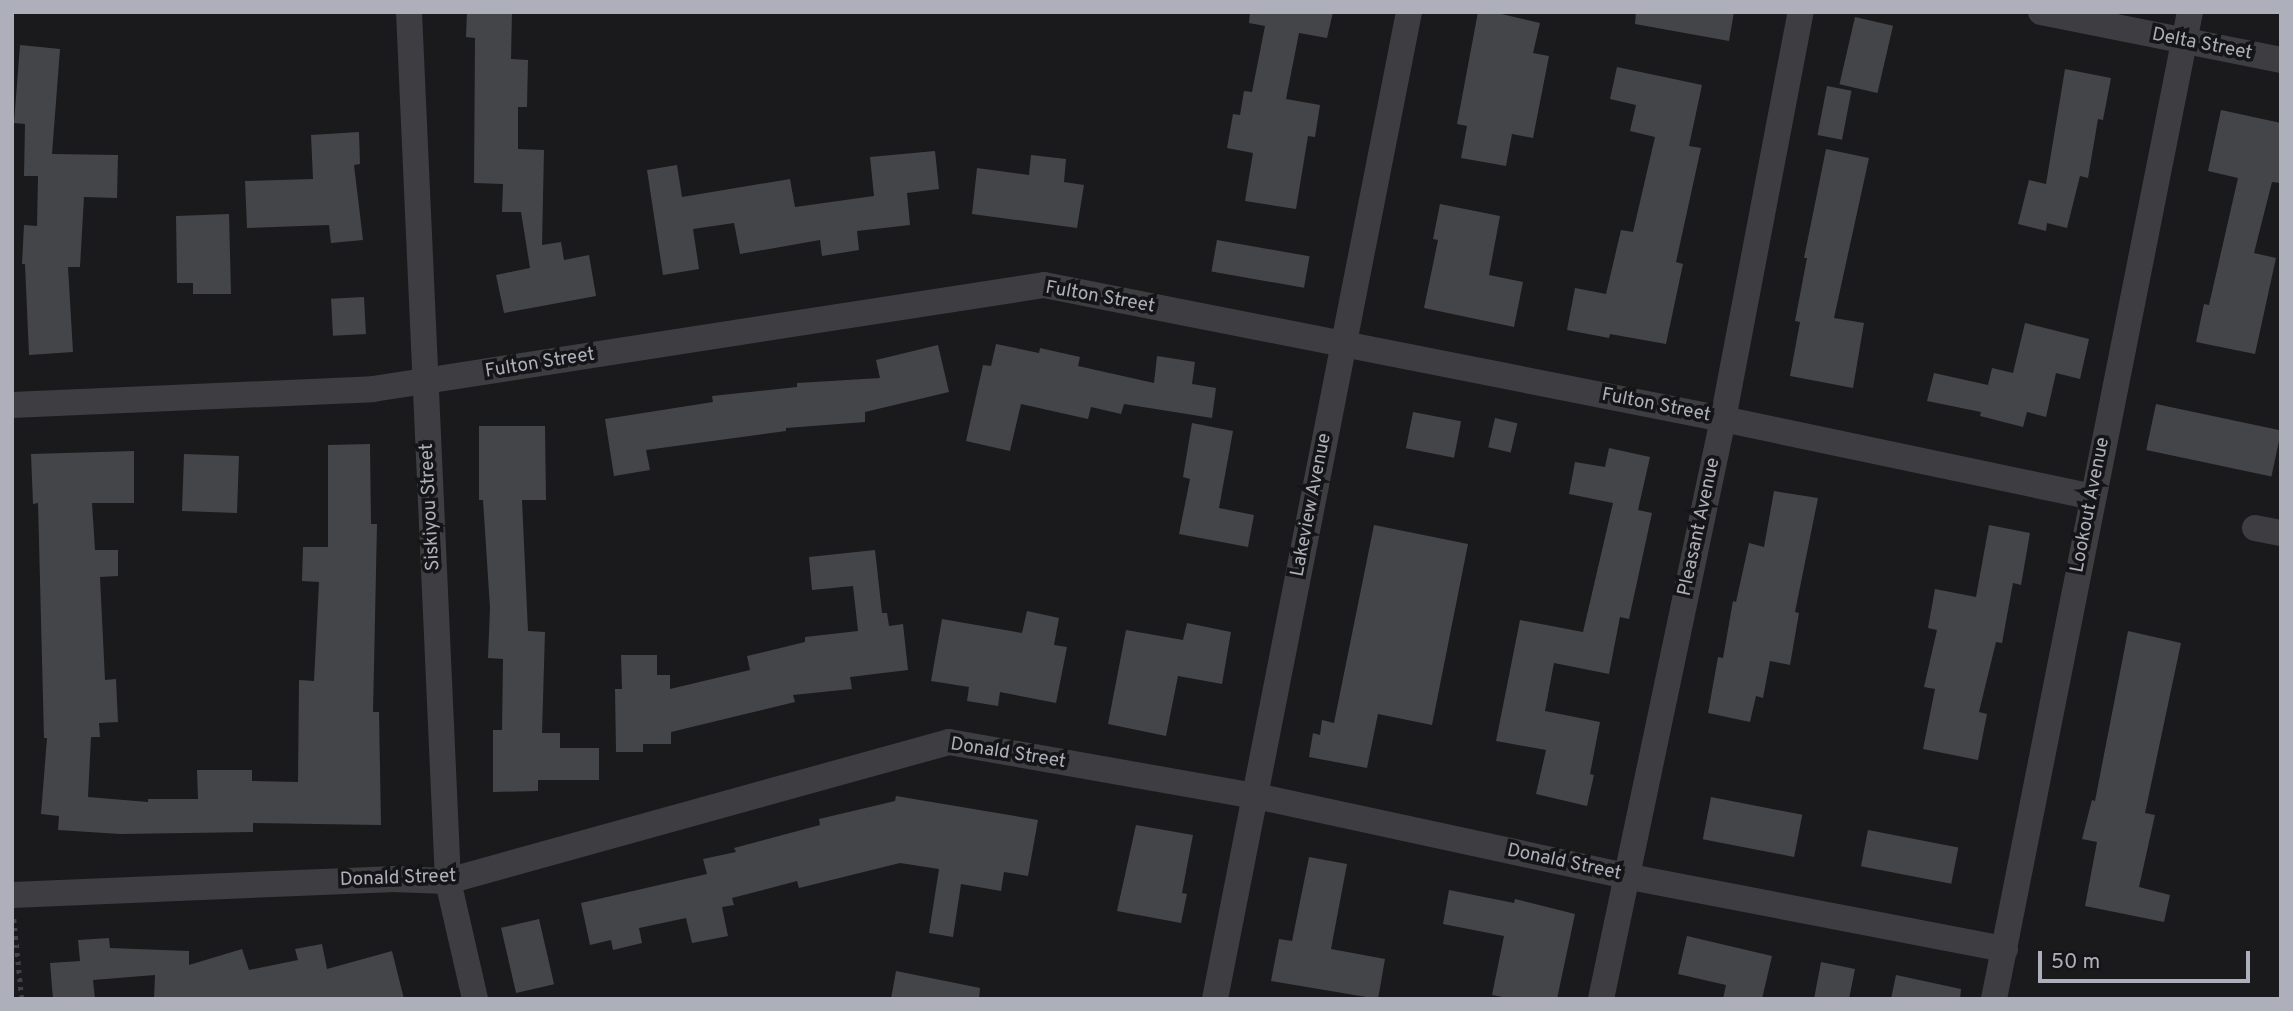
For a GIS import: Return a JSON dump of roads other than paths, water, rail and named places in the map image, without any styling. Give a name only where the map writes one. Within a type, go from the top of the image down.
[{"type":"street","name":"Siskiyou Street","points":[[408,12],[448,881],[475,999]]},
{"type":"street","name":"Lakeview Avenue","points":[[1215,999],[1409,12]]},
{"type":"street","name":"Pleasant Avenue","points":[[1601,999],[1723,419],[1801,12]]},
{"type":"street","name":"Delta Street","points":[[2040,12],[2281,60]]},
{"type":"street","name":"Lookout Avenue","points":[[1994,999],[2190,12]]},
{"type":"street","name":"Fulton Street","points":[[12,405],[373,389],[1044,285],[1723,419],[2092,497]]},
{"type":"street","name":"Donald Street","points":[[12,895],[390,879],[448,881],[949,742],[1256,796],[1625,876],[2005,949]]}]
